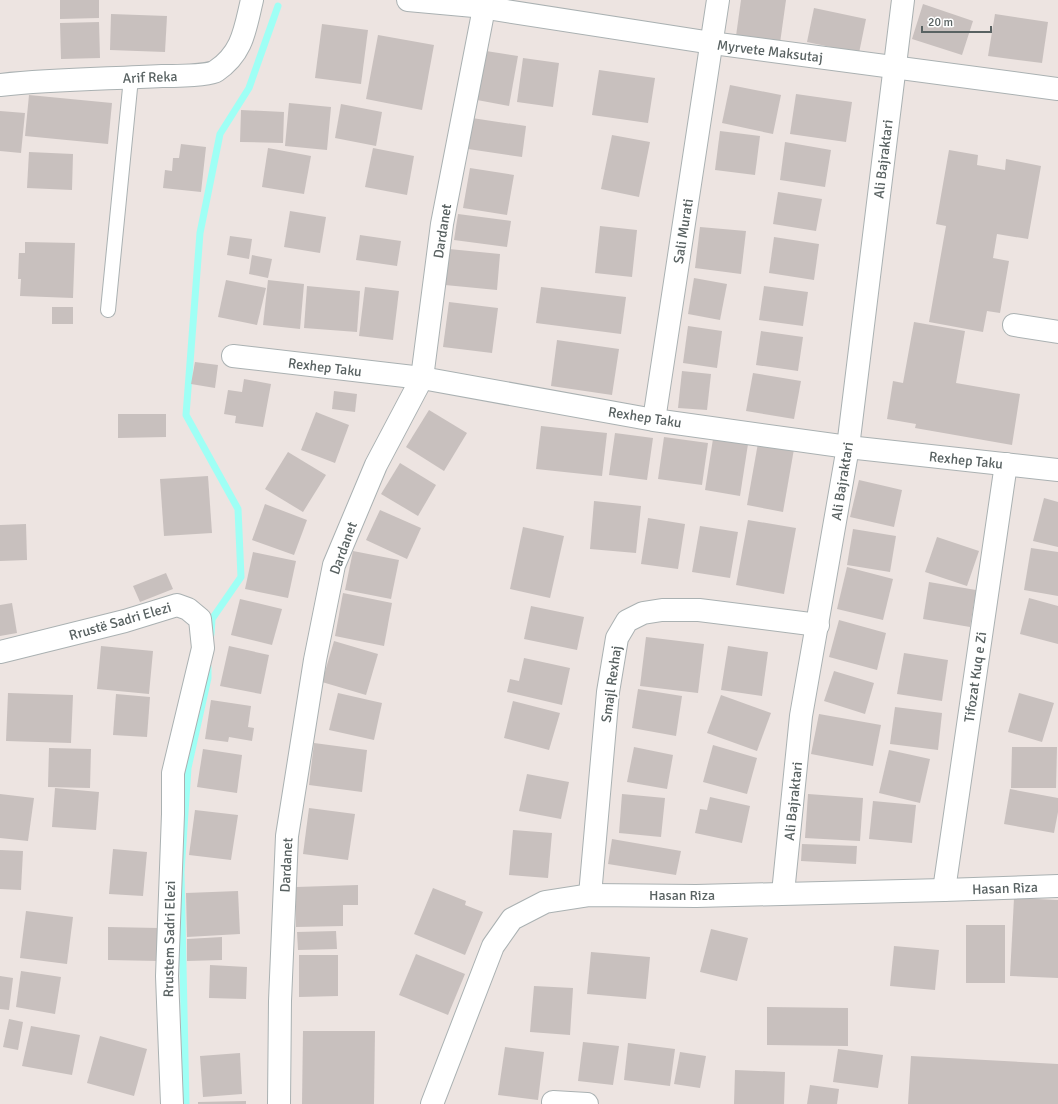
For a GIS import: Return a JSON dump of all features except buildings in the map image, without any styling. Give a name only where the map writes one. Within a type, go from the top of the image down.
[{"type":"street","name":"Arif Reka","points":[[0,85],[27,82],[131,78],[215,72],[234,56],[244,34],[252,0]]},
{"type":"street","points":[[408,0],[484,8]]},
{"type":"street","name":"Sali Murati","points":[[654,420],[718,0]]},
{"type":"street","name":"Ali Bajraktari","points":[[783,894],[801,716],[848,447],[894,67],[904,0]]},
{"type":"street","name":"Myrvete Maksutaj","points":[[484,8],[712,43],[1058,89]]},
{"type":"street","name":"Dardanet","points":[[279,1104],[280,1001],[287,836],[318,645],[334,565],[376,466],[422,378],[442,224],[484,8]]},
{"type":"street","points":[[1014,325],[1058,332]]},
{"type":"street","name":"Rexhep Taku","points":[[233,356],[422,378],[654,420],[848,447],[1058,470]]},
{"type":"street","name":"Tifozat Kuq e Zi","points":[[944,890],[1006,464]]},
{"type":"street","name":"Rrustë Sadri Elezi","points":[[0,652],[125,621],[177,604],[188,609],[200,619],[203,648],[173,773]]},
{"type":"street","name":"Smajl Rexhaj","points":[[590,895],[608,692],[617,638],[627,621],[643,613],[662,610],[699,610],[818,625]]},
{"type":"street","name":"Rrustem Sadri Elezi","points":[[172,1104],[167,976],[173,814],[173,773]]},
{"type":"street","name":"Hasan Riza","points":[[432,1104],[493,946],[512,919],[545,902],[590,895],[696,896],[1058,886]]},
{"type":"street","points":[[553,1102],[587,1104]]},
{"type":"lane","points":[[108,310],[131,78]]},
{"type":"waterway","points":[[211,634],[212,619],[241,577],[238,509],[186,415],[200,233],[220,134],[249,88],[278,6]]},
{"type":"waterway","points":[[186,1104],[181,872],[188,768],[208,678],[208,667]]}]
